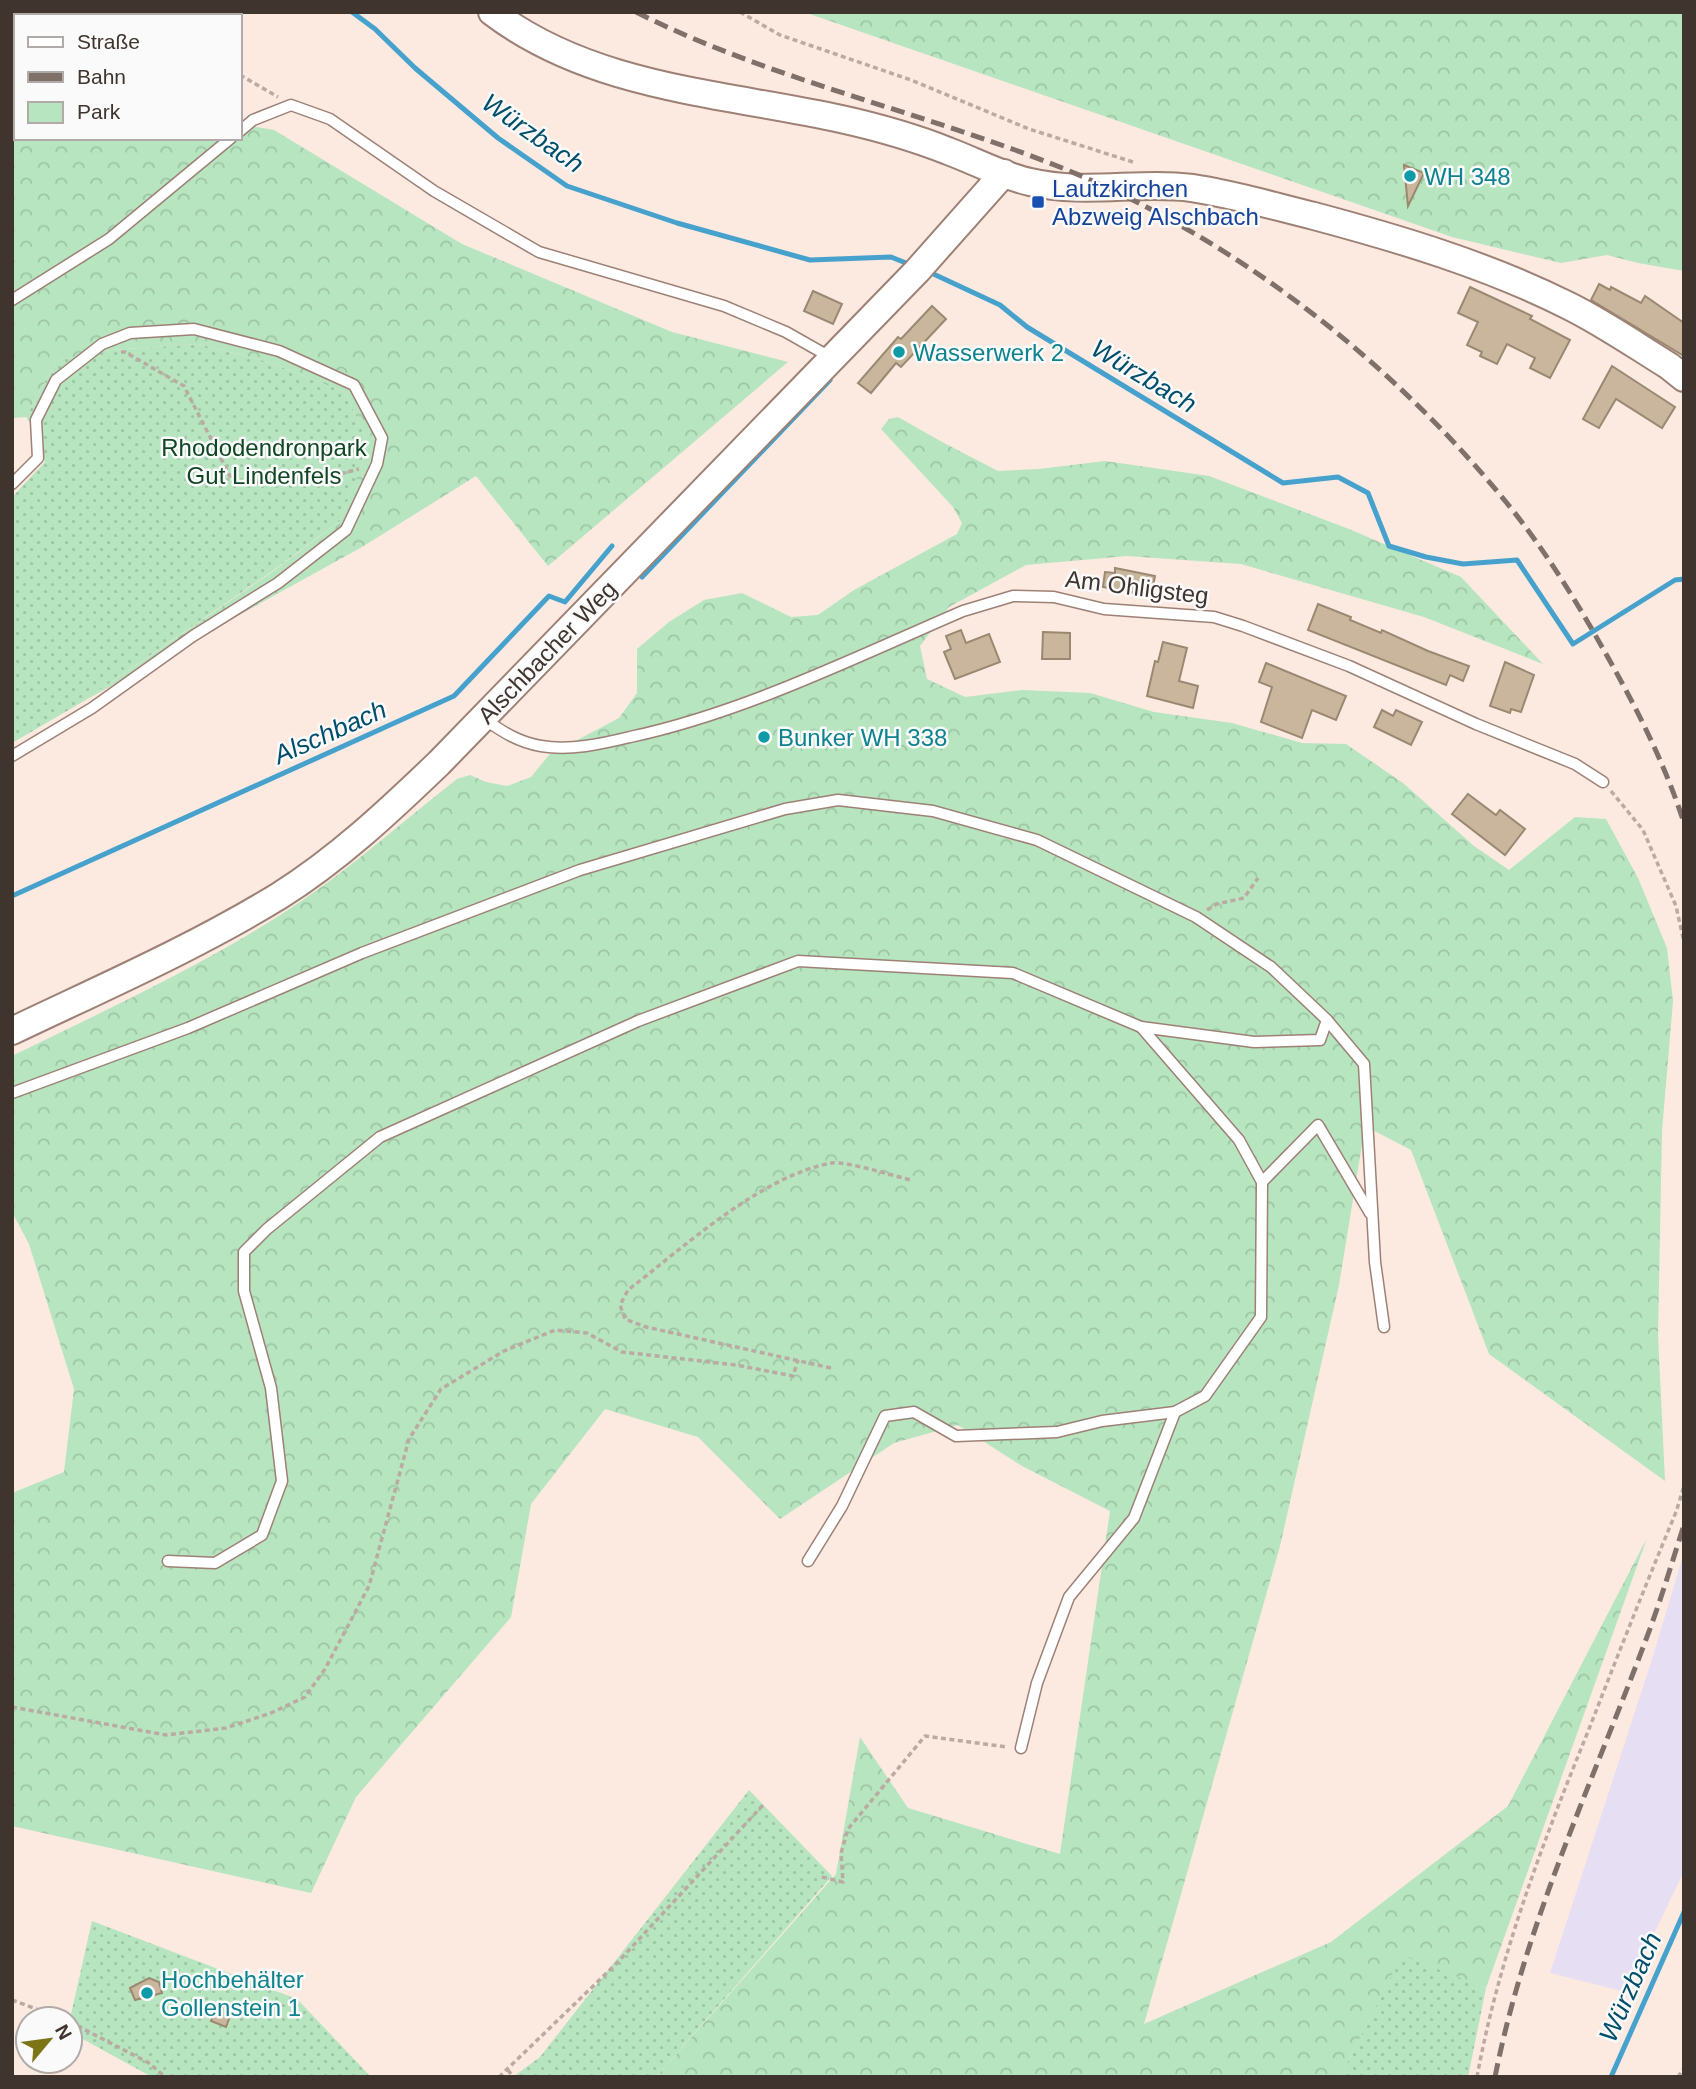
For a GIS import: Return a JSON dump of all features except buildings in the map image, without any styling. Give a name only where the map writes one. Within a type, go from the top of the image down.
[{"type":"street","points":[[492,12],[511,27],[547,48],[610,72],[897,133],[1029,182],[1079,189],[1166,186],[1191,188],[1233,195],[1408,243],[1517,282],[1569,306],[1684,377]]},
{"type":"street","name":"Alschbacher Weg","points":[[12,1031],[218,931],[281,894],[336,855],[389,811],[483,719],[925,263],[1004,173]]},
{"type":"lane","points":[[242,129],[253,120],[291,105],[330,119],[434,191],[539,252],[724,306],[786,332],[832,359]]},
{"type":"lane","points":[[12,300],[108,239],[229,140]]},
{"type":"lane","points":[[12,484],[38,458],[36,420],[56,380],[102,344],[130,333],[194,329],[279,351],[354,385],[382,438],[377,464],[346,530],[278,583],[193,636],[92,708],[12,756]]},
{"type":"lane","name":"Am Ohligsteg","points":[[483,719],[514,739],[542,746],[566,748],[610,742],[672,728],[737,706],[963,611],[993,601],[1013,596],[1054,597],[1104,609],[1214,617],[1243,626],[1349,666],[1476,724],[1575,764],[1603,782]]},
{"type":"lane","points":[[12,1093],[188,1028],[362,953],[580,870],[785,809],[838,800],[933,811],[1037,840],[1196,917],[1272,967],[1327,1020],[1364,1064],[1375,1262],[1384,1327]]},
{"type":"lane","points":[[168,1561],[215,1563],[262,1535],[282,1481],[271,1388],[244,1291],[244,1252],[267,1229],[380,1137],[638,1021],[798,961],[1013,973],[1141,1027],[1254,1042],[1320,1040],[1327,1020]]},
{"type":"lane","points":[[808,1561],[842,1506],[885,1416],[914,1412],[956,1436],[1058,1432],[1102,1421],[1175,1412],[1205,1396],[1261,1317],[1262,1182],[1239,1140],[1141,1027]]},
{"type":"lane","points":[[1262,1182],[1318,1125],[1372,1216]]},
{"type":"lane","points":[[1020,1748],[1037,1683],[1069,1597],[1134,1518],[1175,1412]]},
{"type":"path","points":[[740,12],[780,35],[911,80],[1029,128],[1137,163]]},
{"type":"path","points":[[242,76],[291,105]]},
{"type":"path","points":[[88,356],[125,352],[184,386],[234,484],[325,478],[377,464]]},
{"type":"path","points":[[1603,782],[1643,830],[1676,906],[1684,942]]},
{"type":"path","points":[[1196,917],[1217,904],[1244,898],[1258,878]]},
{"type":"path","points":[[831,1368],[646,1327],[625,1319],[620,1305],[628,1290],[734,1209],[787,1177],[835,1163],[911,1180]]},
{"type":"path","points":[[12,1707],[166,1735],[226,1728],[271,1713],[305,1697],[326,1669],[369,1586],[409,1439],[441,1389],[504,1351],[555,1330],[587,1333],[622,1352],[736,1365],[793,1376],[798,1360]]},
{"type":"path","points":[[1477,2077],[1486,2030],[1512,1937],[1559,1802],[1676,1512],[1684,1486]]},
{"type":"path","points":[[822,1877],[843,1882],[841,1853],[848,1829],[925,1736],[1020,1748]]},
{"type":"path","points":[[499,2077],[617,1963],[763,1805]]},
{"type":"path","points":[[84,2029],[149,2063],[165,2077]]},
{"type":"path","points":[[1678,2077],[1684,2068]]},
{"type":"path","points":[[508,2070],[513,2077]]},
{"type":"shaded area","points":[[1684,1552],[1684,1871],[1626,1992],[1550,1973]]},
{"type":"green space","points":[[12,12],[172,14],[14,14],[14,140],[242,140],[242,124],[274,130],[462,244],[672,332],[788,362],[548,566],[476,476],[362,547],[84,701],[272,572],[340,521],[369,445],[345,392],[269,362],[198,344],[98,351],[56,361],[26,417],[12,418]]},
{"type":"green space","points":[[804,12],[1684,12],[1684,271],[1607,255],[1561,263],[1452,237]]},
{"type":"green space","name":"Rhododendronpark Gut Lindenfels","points":[[198,344],[269,362],[345,392],[369,445],[340,521],[84,701],[12,743],[12,497],[45,462],[37,434],[26,417],[56,361],[98,351]]},
{"type":"green space","points":[[898,417],[998,471],[1105,461],[1209,476],[1349,529],[1461,577],[1543,664],[1424,617],[1241,564],[1127,556],[1026,565],[949,607],[920,646],[927,679],[965,697],[1022,690],[1090,693],[1154,712],[1232,723],[1302,743],[1346,744],[1403,783],[1474,846],[1509,870],[1575,817],[1606,819],[1638,878],[1667,948],[1673,1001],[1662,1131],[1658,1335],[1665,1481],[1489,1354],[1411,1150],[1365,1126],[1339,1285],[1280,1546],[1144,2024],[1331,1942],[1508,1806],[1647,1538],[1486,1988],[1402,1955],[1340,2077],[656,2077],[836,1874],[860,1737],[908,1808],[1060,1854],[1110,1511],[1022,1466],[958,1425],[894,1443],[780,1519],[698,1437],[605,1409],[531,1504],[511,1617],[356,1797],[311,1893],[12,1826],[12,1493],[64,1472],[74,1389],[29,1244],[12,1212],[12,1056],[132,998],[250,934],[324,885],[457,779],[470,775],[486,782],[507,786],[531,777],[549,755],[619,718],[637,693],[637,649],[669,622],[704,600],[742,593],[791,617],[818,615],[854,590],[957,534],[962,523],[953,507],[881,429],[889,419]]},
{"type":"green space","points":[[749,1790],[832,1876],[656,2077],[513,2077],[540,2057]]},
{"type":"green space","points":[[92,1921],[297,1999],[371,2077],[152,2077],[84,2040],[84,2005],[73,2005]]},
{"type":"green space","points":[[1402,1954],[1486,1988],[1468,2077],[1340,2077]]},
{"type":"waterway","name":"Würzbach","points":[[352,12],[375,29],[415,68],[498,138],[567,186],[677,223],[810,260],[891,257],[911,265]]},
{"type":"waterway","name":"Würzbach","points":[[927,271],[1000,305],[1027,327],[1283,483],[1338,477],[1368,493],[1389,546],[1463,564],[1517,560],[1573,644],[1675,580],[1684,579]]},
{"type":"waterway","name":"Alschbach","points":[[642,577],[830,380]]},
{"type":"waterway","name":"Alschbach","points":[[12,896],[454,696],[549,596],[565,602],[612,546]]},
{"type":"waterway","name":"Würzbach","points":[[1611,2077],[1684,1912]]},
{"type":"railway","points":[[636,12],[736,56],[996,143],[1113,190],[1177,223],[1239,261],[1298,303],[1355,348],[1409,397],[1459,448],[1532,536],[1580,609],[1626,689],[1658,755],[1684,823]]},
{"type":"railway","points":[[1495,2077],[1508,2019],[1543,1905],[1651,1626],[1684,1525]]},
{"type":"place","name":"WH 348","points":[[1410,176]]},
{"type":"place","name":"Lautzkirchen Abzweig Alschbach","points":[[1038,202]]},
{"type":"place","name":"Wasserwerk 2","points":[[899,352]]},
{"type":"place","name":"Bunker WH 338","points":[[764,737]]},
{"type":"place","name":"Hochbehälter Gollenstein 1","points":[[147,1993]]}]
